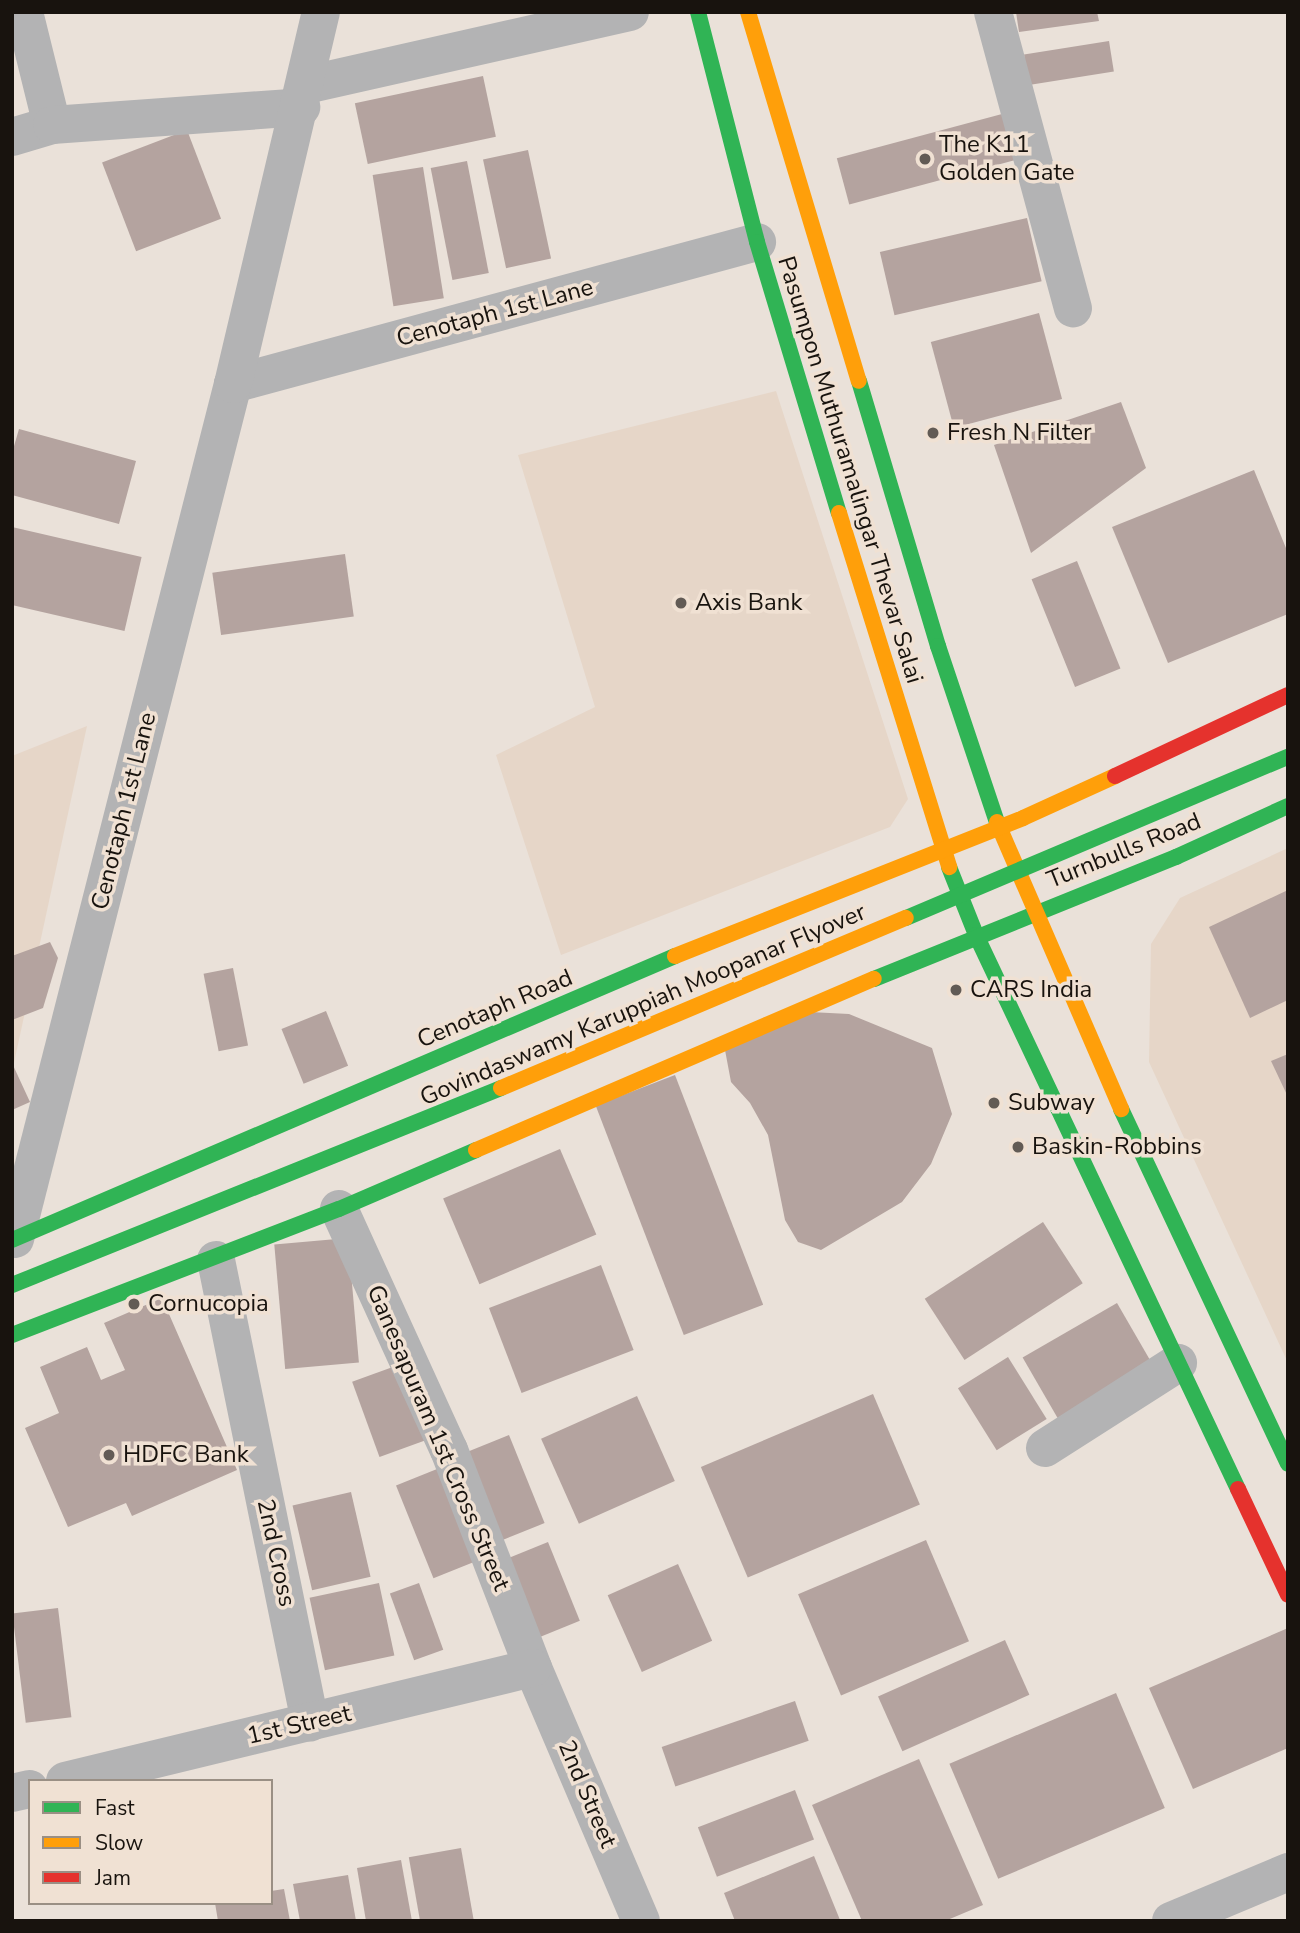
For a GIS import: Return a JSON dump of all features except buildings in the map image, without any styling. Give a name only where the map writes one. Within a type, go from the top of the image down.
[{"type":"main road","name":"Pasumpon Muthuramalingar Thevar Salai","points":[[698,12],[757,242],[942,850],[976,935],[1288,1595]]},
{"type":"main road","name":"Pasumpon Muthuramalingar Thevar Salai","points":[[748,12],[938,646],[999,828],[1150,1175],[1288,1464]]},
{"type":"main road","points":[[999,828],[1028,830],[1288,695]]},
{"type":"main road","name":"Govindaswamy Karuppiah Moopanar Flyover","points":[[12,1285],[411,1127],[1288,757]]},
{"type":"main road","name":"Turnbulls Road","points":[[976,935],[1033,911],[1053,889],[1176,857],[1288,806]]},
{"type":"main road","name":"Cenotaph Road","points":[[14,1240],[662,961],[926,870],[942,850],[999,828]]},
{"type":"main road","points":[[1028,830],[1053,889]]},
{"type":"main road","points":[[926,870],[948,932]]},
{"type":"main road","points":[[12,1335],[216,1259],[340,1209],[948,932],[976,935]]},
{"type":"street","points":[[24,12],[52,125]]},
{"type":"street","name":"Cenotaph 1st Lane","points":[[14,1240],[233,384],[321,12]]},
{"type":"street","points":[[12,137],[52,125],[303,96],[630,12]]},
{"type":"street","points":[[993,12],[1073,308]]},
{"type":"street","name":"Cenotaph 1st Lane","points":[[233,384],[757,242]]},
{"type":"street","name":"Ganesapuram 1st Cross Street","points":[[340,1209],[449,1450],[533,1668]]},
{"type":"street","name":"2nd Cross","points":[[216,1259],[310,1723]]},
{"type":"street","points":[[1045,1448],[1178,1363]]},
{"type":"street","name":"1st Street","points":[[73,1779],[533,1668]]},
{"type":"street","name":"2nd Street","points":[[533,1668],[640,1921]]},
{"type":"street","points":[[1171,1921],[1288,1872]]},
{"type":"shaded area","points":[[776,391],[908,799],[890,827],[561,955],[496,755],[595,707],[518,455]]},
{"type":"shaded area","points":[[87,726],[12,1072],[12,756]]},
{"type":"shaded area","points":[[1288,848],[1288,1363],[1149,1062],[1151,944],[1180,898]]},
{"type":"traffic: fast","points":[[698,12],[757,242],[839,513]]},
{"type":"traffic: fast","points":[[859,381],[938,646],[997,822]]},
{"type":"traffic: fast","points":[[906,918],[1288,757]]},
{"type":"traffic: fast","points":[[874,979],[1176,857],[1288,806]]},
{"type":"traffic: fast","points":[[949,867],[976,935],[1238,1489]]},
{"type":"traffic: fast","points":[[12,1240],[675,956]]},
{"type":"traffic: fast","points":[[12,1285],[501,1088]]},
{"type":"traffic: fast","points":[[1121,1109],[1288,1464]]},
{"type":"traffic: fast","points":[[12,1335],[339,1209],[476,1150]]},
{"type":"traffic: slow","points":[[748,12],[859,381]]},
{"type":"traffic: slow","points":[[839,513],[949,867]]},
{"type":"traffic: slow","points":[[675,956],[1023,818],[1115,776]]},
{"type":"traffic: slow","points":[[997,822],[1121,1109]]},
{"type":"traffic: slow","points":[[501,1088],[906,918]]},
{"type":"traffic: slow","points":[[476,1150],[874,979]]},
{"type":"traffic: jam","points":[[1115,776],[1288,695]]},
{"type":"traffic: jam","points":[[1238,1489],[1288,1595]]},
{"type":"place","name":"The K11 Golden Gate","points":[[925,159]]},
{"type":"place","name":"Fresh N Filter","points":[[933,433]]},
{"type":"place","name":"Axis Bank","points":[[681,603]]},
{"type":"place","name":"CARS India","points":[[956,990]]},
{"type":"place","name":"Subway","points":[[994,1103]]},
{"type":"place","name":"Baskin-Robbins","points":[[1018,1147]]},
{"type":"place","name":"Cornucopia","points":[[134,1304]]},
{"type":"place","name":"HDFC Bank","points":[[109,1455]]}]
